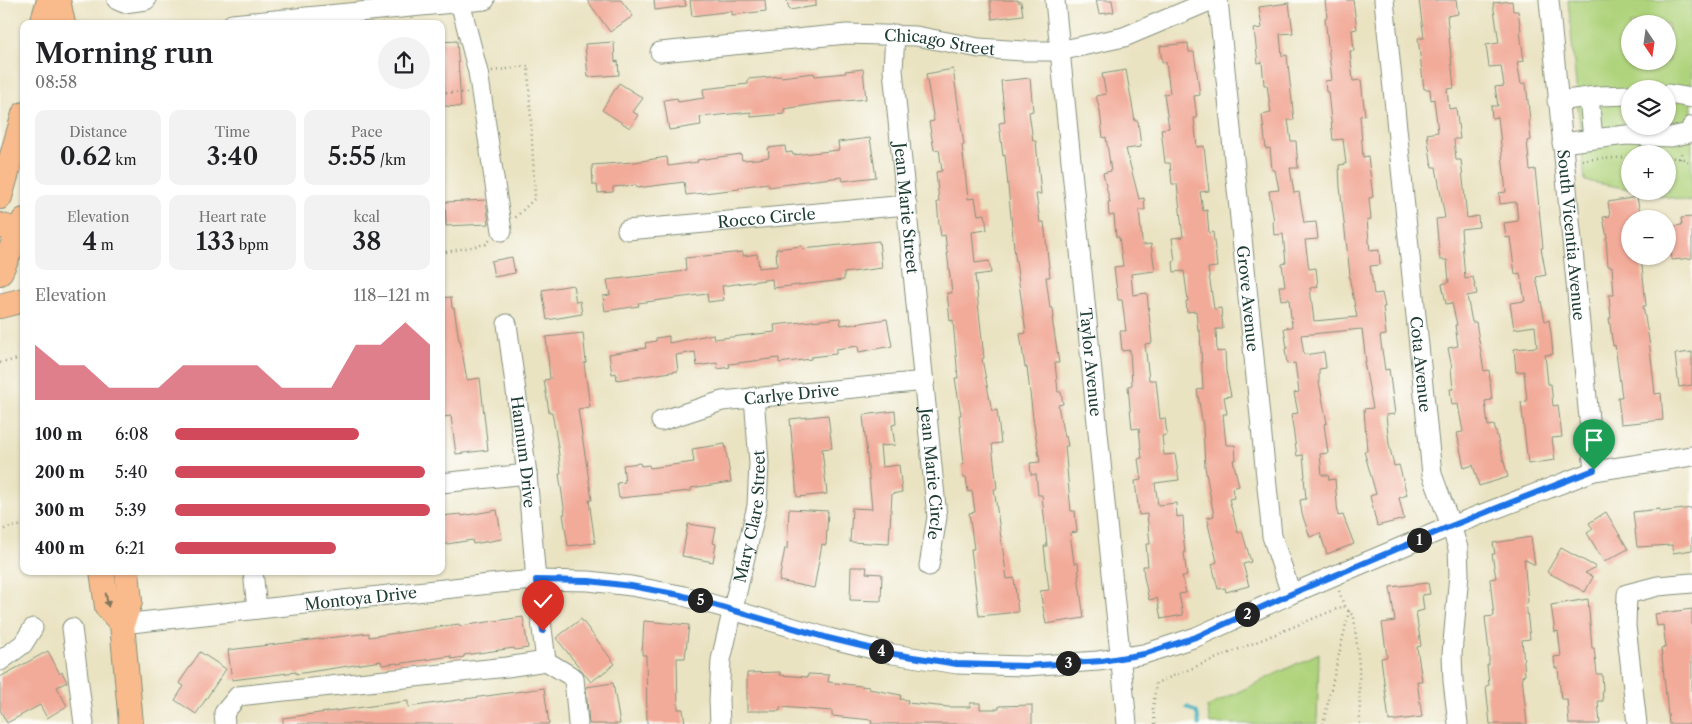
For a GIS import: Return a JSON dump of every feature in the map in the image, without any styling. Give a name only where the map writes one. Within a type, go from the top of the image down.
[{"type":"main road","points":[[43,20],[49,0]]},
{"type":"main road","points":[[58,0],[62,20]]},
{"type":"main road","points":[[0,198],[20,128]]},
{"type":"main road","points":[[0,273],[18,231]]},
{"type":"main road","points":[[0,306],[20,301]]},
{"type":"main road","points":[[103,575],[107,607],[122,624]]},
{"type":"main road","points":[[127,575],[130,602],[122,624],[131,724]]},
{"type":"street","points":[[117,0],[124,3],[146,0]]},
{"type":"street","points":[[307,20],[484,0]]},
{"type":"street","name":"Taylor Avenue","points":[[1055,0],[1127,724]]},
{"type":"street","name":"Chicago Street","points":[[660,52],[847,34],[916,36],[988,48],[1031,52],[1059,50],[1124,37],[1212,0]]},
{"type":"street","name":"Grove Avenue","points":[[1218,0],[1272,536],[1291,594]]},
{"type":"street","name":"Cota Avenue","points":[[1384,0],[1432,474],[1458,548],[1459,574],[1452,654],[1458,724]]},
{"type":"street","name":"South Vicentia Avenue","points":[[1549,0],[1557,101],[1594,470]]},
{"type":"street","points":[[460,2],[482,93],[502,231]]},
{"type":"street","name":"Jean Marie Street","points":[[894,34],[893,70],[925,381]]},
{"type":"street","points":[[1557,101],[1621,95]]},
{"type":"street","points":[[1676,95],[1692,98]]},
{"type":"street","points":[[1589,97],[1593,139]]},
{"type":"street","points":[[1562,143],[1626,135],[1671,137],[1689,133],[1692,126]]},
{"type":"street","name":"Rocco Circle","points":[[627,230],[907,205]]},
{"type":"street","name":"Hannum Drive","points":[[507,324],[527,474],[536,580],[546,661]]},
{"type":"street","name":"Carlye Drive","points":[[661,421],[722,401],[925,381]]},
{"type":"street","name":"Jean Marie Circle","points":[[925,381],[937,517],[929,566]]},
{"type":"street","name":"Mary Clare Street","points":[[720,724],[721,660],[757,506],[759,463],[754,397]]},
{"type":"street","name":"Montoya Drive","points":[[122,624],[536,580],[589,581],[680,595],[828,638],[894,654],[957,664],[1026,666],[1121,659],[1144,654],[1196,637],[1291,594],[1451,526],[1594,470],[1692,456]]},
{"type":"street","points":[[445,483],[527,474]]},
{"type":"street","points":[[253,575],[257,609]]},
{"type":"street","points":[[1637,724],[1626,626],[1627,594],[1658,586],[1692,583]]},
{"type":"street","points":[[0,661],[13,654],[23,644],[33,628]]},
{"type":"street","points":[[72,628],[84,724]]},
{"type":"street","points":[[225,724],[224,713],[238,696],[507,667],[546,661],[574,678],[578,724]]},
{"type":"path","points":[[445,252],[486,244],[535,198],[528,66],[478,72]]},
{"type":"path","points":[[445,92],[482,93]]},
{"type":"path","points":[[1582,160],[1621,158]]},
{"type":"path","points":[[1676,158],[1692,163]]},
{"type":"path","points":[[0,363],[20,360]]},
{"type":"path","points":[[0,532],[6,528],[20,526]]},
{"type":"path","points":[[1155,724],[1153,709],[1156,683],[1344,606],[1354,618],[1359,665],[1360,724]]},
{"type":"path","points":[[1323,724],[1349,611]]},
{"type":"green space","points":[[1568,0],[1692,0],[1692,202],[1676,199],[1676,145],[1621,145],[1621,187],[1585,181]]},
{"type":"green space","points":[[1319,653],[1317,724],[1210,724],[1207,707]]},
{"type":"building","points":[[587,0],[621,0],[633,16],[610,32]]},
{"type":"building","points":[[654,0],[685,0],[686,6],[655,10]]},
{"type":"building","points":[[690,0],[765,0],[766,11],[732,15],[732,11],[692,16]]},
{"type":"building","points":[[787,0],[816,0],[816,6],[789,10]]},
{"type":"building","points":[[990,0],[1018,0],[1018,2],[1021,2],[1023,15],[992,19]]},
{"type":"building","points":[[1096,0],[1112,0],[1114,12],[1099,14]]},
{"type":"building","points":[[1325,0],[1353,0],[1357,29],[1352,30],[1354,51],[1350,51],[1353,81],[1361,80],[1365,115],[1360,116],[1363,157],[1368,156],[1373,197],[1369,198],[1371,219],[1367,220],[1370,251],[1379,250],[1380,265],[1370,266],[1374,294],[1382,293],[1385,307],[1383,307],[1386,335],[1380,336],[1385,370],[1389,369],[1395,414],[1386,415],[1389,444],[1394,466],[1399,465],[1407,495],[1399,498],[1404,519],[1377,526],[1370,496],[1376,494],[1364,451],[1367,451],[1364,409],[1373,408],[1364,362],[1366,362],[1362,329],[1301,335],[1304,355],[1324,352],[1326,368],[1319,369],[1319,382],[1327,423],[1324,424],[1328,453],[1320,454],[1322,475],[1328,475],[1329,480],[1335,479],[1338,516],[1343,515],[1354,544],[1327,554],[1320,533],[1310,537],[1302,514],[1300,500],[1306,499],[1303,455],[1297,456],[1291,414],[1298,413],[1294,393],[1299,392],[1295,363],[1287,364],[1285,349],[1287,348],[1284,328],[1292,327],[1289,299],[1281,300],[1279,286],[1285,286],[1282,264],[1286,263],[1283,234],[1274,235],[1274,221],[1269,191],[1279,190],[1275,170],[1272,170],[1270,148],[1266,149],[1262,115],[1271,113],[1267,85],[1264,85],[1262,62],[1258,63],[1254,29],[1262,28],[1259,7],[1289,3],[1293,33],[1280,34],[1282,56],[1287,55],[1294,120],[1288,120],[1291,141],[1296,141],[1298,168],[1290,168],[1294,193],[1299,192],[1304,223],[1316,222],[1318,239],[1305,240],[1309,269],[1316,268],[1318,287],[1310,288],[1314,321],[1357,317],[1349,276],[1340,187],[1339,165],[1346,164],[1343,139],[1333,140],[1328,92],[1326,92],[1325,81],[1332,80],[1325,18],[1327,17]]},
{"type":"building","points":[[1419,0],[1456,0],[1458,14],[1447,16],[1454,88],[1447,89],[1449,109],[1456,108],[1460,139],[1454,139],[1456,160],[1461,160],[1467,218],[1478,216],[1479,227],[1461,229],[1465,279],[1473,277],[1477,294],[1467,296],[1472,322],[1476,322],[1484,371],[1489,370],[1492,400],[1485,401],[1488,426],[1494,425],[1508,477],[1479,486],[1473,465],[1464,468],[1457,433],[1463,432],[1458,404],[1452,405],[1450,389],[1453,389],[1452,368],[1448,348],[1458,346],[1455,325],[1457,325],[1452,303],[1446,304],[1442,284],[1449,282],[1447,260],[1440,260],[1436,219],[1445,218],[1436,167],[1432,167],[1427,134],[1438,132],[1434,99],[1431,100],[1430,89],[1424,89],[1418,38],[1424,38]]},
{"type":"building","points":[[1512,1],[1513,11],[1518,11],[1521,31],[1524,61],[1517,62],[1521,84],[1526,83],[1531,140],[1527,141],[1530,170],[1535,169],[1543,248],[1541,248],[1546,275],[1536,277],[1545,321],[1549,320],[1551,333],[1553,354],[1545,355],[1548,384],[1551,384],[1553,406],[1558,405],[1562,437],[1552,438],[1555,460],[1528,464],[1521,402],[1527,401],[1524,371],[1516,372],[1514,349],[1537,347],[1535,326],[1514,329],[1510,303],[1525,301],[1520,273],[1515,274],[1510,237],[1506,238],[1504,223],[1518,221],[1516,202],[1500,204],[1499,193],[1506,192],[1498,117],[1492,118],[1491,106],[1498,106],[1495,87],[1504,86],[1501,66],[1489,67],[1486,45],[1499,43],[1493,3]]},
{"type":"building","points":[[457,41],[461,107],[445,106],[445,42]]},
{"type":"building","points":[[614,42],[615,62],[618,61],[619,75],[588,77],[585,44]]},
{"type":"building","points":[[1188,43],[1189,52],[1194,52],[1200,95],[1194,96],[1197,118],[1194,118],[1197,147],[1204,146],[1209,191],[1200,192],[1203,211],[1207,210],[1209,233],[1213,232],[1217,267],[1208,268],[1214,309],[1221,308],[1223,329],[1216,329],[1217,352],[1225,351],[1226,371],[1231,396],[1224,397],[1227,414],[1223,414],[1226,445],[1235,445],[1236,460],[1233,460],[1239,486],[1232,488],[1234,498],[1229,499],[1238,533],[1242,531],[1251,562],[1243,564],[1249,586],[1226,592],[1225,588],[1218,589],[1212,564],[1217,562],[1207,518],[1214,516],[1205,467],[1203,426],[1197,390],[1203,389],[1200,331],[1198,331],[1196,311],[1187,312],[1186,301],[1188,301],[1184,271],[1174,272],[1173,262],[1175,261],[1172,238],[1183,237],[1177,184],[1172,184],[1170,163],[1165,163],[1161,129],[1169,128],[1164,94],[1170,93],[1166,62],[1162,62],[1160,46]]},
{"type":"building","points":[[863,69],[866,99],[784,109],[784,114],[751,117],[751,112],[700,117],[701,125],[669,130],[664,100],[677,98],[678,102],[704,98],[703,89],[748,84],[748,79],[814,73],[815,76],[846,73],[845,71]]},
{"type":"building","points":[[953,69],[964,145],[962,145],[968,199],[975,198],[978,215],[985,214],[987,230],[972,232],[975,263],[989,261],[991,273],[975,275],[984,358],[982,359],[992,411],[997,410],[1001,443],[992,444],[997,489],[994,489],[1007,579],[1014,578],[1018,612],[979,616],[969,513],[975,512],[972,491],[968,492],[966,477],[963,477],[962,464],[964,464],[959,415],[961,415],[955,378],[958,378],[953,320],[950,321],[947,293],[952,293],[945,235],[941,236],[937,202],[939,202],[936,172],[942,171],[939,149],[934,150],[929,122],[934,121],[926,74]]},
{"type":"building","points":[[1126,70],[1135,121],[1138,121],[1141,147],[1126,149],[1139,199],[1144,198],[1145,210],[1139,210],[1142,241],[1143,245],[1151,244],[1155,271],[1131,274],[1133,295],[1147,293],[1152,343],[1145,344],[1149,380],[1156,380],[1160,419],[1165,418],[1167,435],[1162,436],[1164,455],[1175,454],[1179,480],[1155,483],[1158,505],[1176,503],[1177,517],[1183,516],[1187,576],[1182,576],[1186,593],[1179,594],[1183,615],[1161,619],[1157,598],[1149,600],[1144,577],[1143,566],[1148,566],[1146,544],[1150,544],[1147,514],[1139,515],[1135,481],[1141,480],[1138,459],[1142,458],[1139,428],[1132,429],[1128,386],[1132,385],[1130,350],[1122,351],[1120,331],[1126,331],[1122,300],[1118,300],[1114,267],[1123,266],[1119,237],[1116,237],[1114,215],[1109,216],[1108,202],[1110,202],[1103,173],[1111,171],[1106,137],[1103,138],[1096,96],[1106,94],[1102,74]]},
{"type":"building","points":[[1030,78],[1033,111],[1029,112],[1033,141],[1036,141],[1041,194],[1036,194],[1040,222],[1044,222],[1050,277],[1046,277],[1050,308],[1053,308],[1054,318],[1052,318],[1059,363],[1055,363],[1058,392],[1061,392],[1063,404],[1058,405],[1064,437],[1066,436],[1068,446],[1065,446],[1071,511],[1075,511],[1077,532],[1070,533],[1074,563],[1078,563],[1084,618],[1046,624],[1040,591],[1049,590],[1044,546],[1047,546],[1042,495],[1038,495],[1036,474],[1031,475],[1030,463],[1040,462],[1027,367],[1025,367],[1020,334],[1026,333],[1014,248],[1005,155],[1003,156],[999,123],[1005,122],[1001,81]]},
{"type":"building","points":[[619,83],[643,98],[633,112],[638,115],[630,128],[602,110]]},
{"type":"building","points":[[870,138],[876,177],[843,181],[842,177],[769,187],[768,183],[739,187],[739,189],[686,195],[684,182],[637,188],[636,185],[613,187],[613,192],[598,193],[597,185],[593,185],[592,165],[667,157],[668,166],[741,154],[742,160],[757,159],[769,157],[768,148],[785,146],[786,153],[792,152],[793,155],[839,150],[838,142]]},
{"type":"building","points":[[486,200],[489,224],[446,226],[445,202]]},
{"type":"building","points":[[1638,200],[1639,210],[1621,210],[1621,265],[1642,265],[1646,306],[1643,306],[1655,394],[1661,393],[1663,420],[1621,424],[1618,397],[1622,397],[1615,345],[1613,346],[1609,318],[1611,318],[1609,295],[1614,295],[1612,266],[1608,266],[1607,238],[1603,217],[1610,216],[1608,202]]},
{"type":"building","points":[[1692,217],[1692,258],[1676,260],[1676,226],[1682,225],[1681,218]]},
{"type":"building","points":[[879,241],[882,268],[844,273],[844,280],[773,288],[772,279],[722,286],[724,300],[708,302],[707,294],[638,303],[639,306],[605,311],[603,296],[610,295],[607,280],[686,271],[685,258],[743,252],[743,256],[757,254],[759,268],[777,266],[776,249],[802,246],[803,249]]},
{"type":"building","points":[[512,257],[515,273],[494,277],[491,261]]},
{"type":"building","points":[[573,285],[576,302],[580,301],[582,314],[547,320],[542,290]]},
{"type":"building","points":[[451,297],[452,308],[454,308],[467,380],[480,378],[488,450],[456,454],[451,416],[445,417],[445,298]]},
{"type":"building","points":[[840,318],[841,325],[887,319],[892,346],[859,352],[858,346],[836,349],[836,354],[811,357],[811,359],[779,363],[779,358],[729,364],[730,367],[718,369],[717,363],[697,366],[695,352],[676,355],[678,371],[617,380],[616,373],[612,374],[609,354],[646,348],[645,343],[656,341],[656,338],[669,336],[669,343],[713,334],[714,339],[775,332],[774,325]]},
{"type":"building","points":[[583,333],[586,362],[584,363],[590,407],[578,409],[592,500],[589,500],[595,543],[568,546],[563,514],[565,514],[559,474],[561,474],[558,447],[552,412],[549,412],[544,380],[550,379],[546,337]]},
{"type":"building","points":[[1692,352],[1692,385],[1679,387],[1675,354]]},
{"type":"building","points":[[895,411],[896,424],[892,425],[895,445],[880,446],[882,467],[899,465],[902,492],[892,494],[889,544],[850,542],[852,508],[872,509],[863,415]]},
{"type":"building","points":[[828,415],[832,448],[822,449],[827,494],[797,497],[790,419]]},
{"type":"building","points":[[725,444],[731,482],[691,488],[691,491],[619,498],[617,483],[625,482],[623,465],[640,463],[641,466],[649,465],[650,468],[694,462],[692,449]]},
{"type":"building","points":[[1692,508],[1692,550],[1673,553],[1672,545],[1637,547],[1633,512],[1660,509],[1660,512]]},
{"type":"building","points":[[789,509],[828,511],[826,545],[822,544],[814,588],[779,581],[785,548],[787,549]]},
{"type":"building","points":[[497,510],[502,539],[473,544],[472,540],[445,544],[445,516],[461,514],[462,516]]},
{"type":"building","points":[[1606,512],[1628,549],[1604,562],[1587,533],[1593,529],[1589,523]]},
{"type":"building","points":[[688,524],[716,528],[713,543],[716,544],[713,562],[682,556]]},
{"type":"building","points":[[1531,537],[1535,565],[1524,559],[1530,639],[1522,640],[1525,675],[1522,676],[1527,724],[1490,724],[1486,686],[1489,685],[1487,665],[1489,665],[1489,651],[1485,617],[1494,616],[1490,579],[1496,578],[1492,554],[1495,554],[1493,543]]},
{"type":"building","points":[[1561,548],[1596,567],[1585,573],[1593,577],[1585,592],[1547,572]]},
{"type":"building","points":[[851,567],[867,567],[866,573],[882,574],[881,601],[850,600]]},
{"type":"building","points":[[1428,583],[1430,594],[1422,595],[1424,610],[1416,612],[1421,646],[1417,647],[1422,681],[1417,681],[1422,717],[1389,721],[1381,658],[1387,657],[1382,623],[1395,621],[1390,587]]},
{"type":"building","points":[[1588,599],[1592,648],[1594,648],[1597,674],[1602,674],[1603,701],[1598,701],[1600,724],[1569,724],[1567,699],[1561,699],[1558,668],[1555,668],[1554,657],[1561,656],[1558,631],[1555,632],[1551,605]]},
{"type":"building","points":[[1692,609],[1692,724],[1669,724],[1661,648],[1666,647],[1663,625],[1657,626],[1655,614]]},
{"type":"building","points":[[523,617],[528,648],[515,650],[514,648],[464,655],[464,657],[451,659],[451,656],[397,664],[382,665],[381,661],[296,674],[296,672],[232,680],[228,650],[369,633],[369,637]]},
{"type":"building","points":[[581,619],[615,664],[591,682],[556,638]]},
{"type":"building","points":[[644,621],[689,625],[685,658],[677,658],[678,709],[683,709],[685,724],[647,724],[646,655],[642,655]]},
{"type":"building","points":[[48,651],[60,674],[62,672],[67,682],[57,687],[67,706],[47,718],[40,705],[7,723],[0,710],[0,677]]},
{"type":"building","points":[[200,652],[226,669],[196,714],[175,700],[184,686],[179,683]]},
{"type":"building","points":[[780,672],[780,675],[808,677],[808,674],[829,675],[828,682],[869,687],[869,689],[901,695],[900,699],[908,700],[907,703],[970,707],[970,703],[980,703],[980,709],[999,709],[999,706],[1032,705],[1032,724],[871,724],[872,720],[832,716],[832,711],[780,707],[780,711],[747,711],[747,673]]},
{"type":"building","points":[[613,683],[620,724],[589,724],[586,687]]},
{"type":"building","points":[[544,688],[549,724],[283,724],[283,718],[408,701],[408,707]]},
{"type":"waterway","points":[[1187,707],[1197,713],[1199,724]]},
{"type":"route","points":[[543,631],[536,580],[589,581],[680,595],[828,638],[894,654],[957,664],[1026,666],[1121,659],[1144,654],[1196,637],[1291,594],[1451,526],[1594,470]]}]
